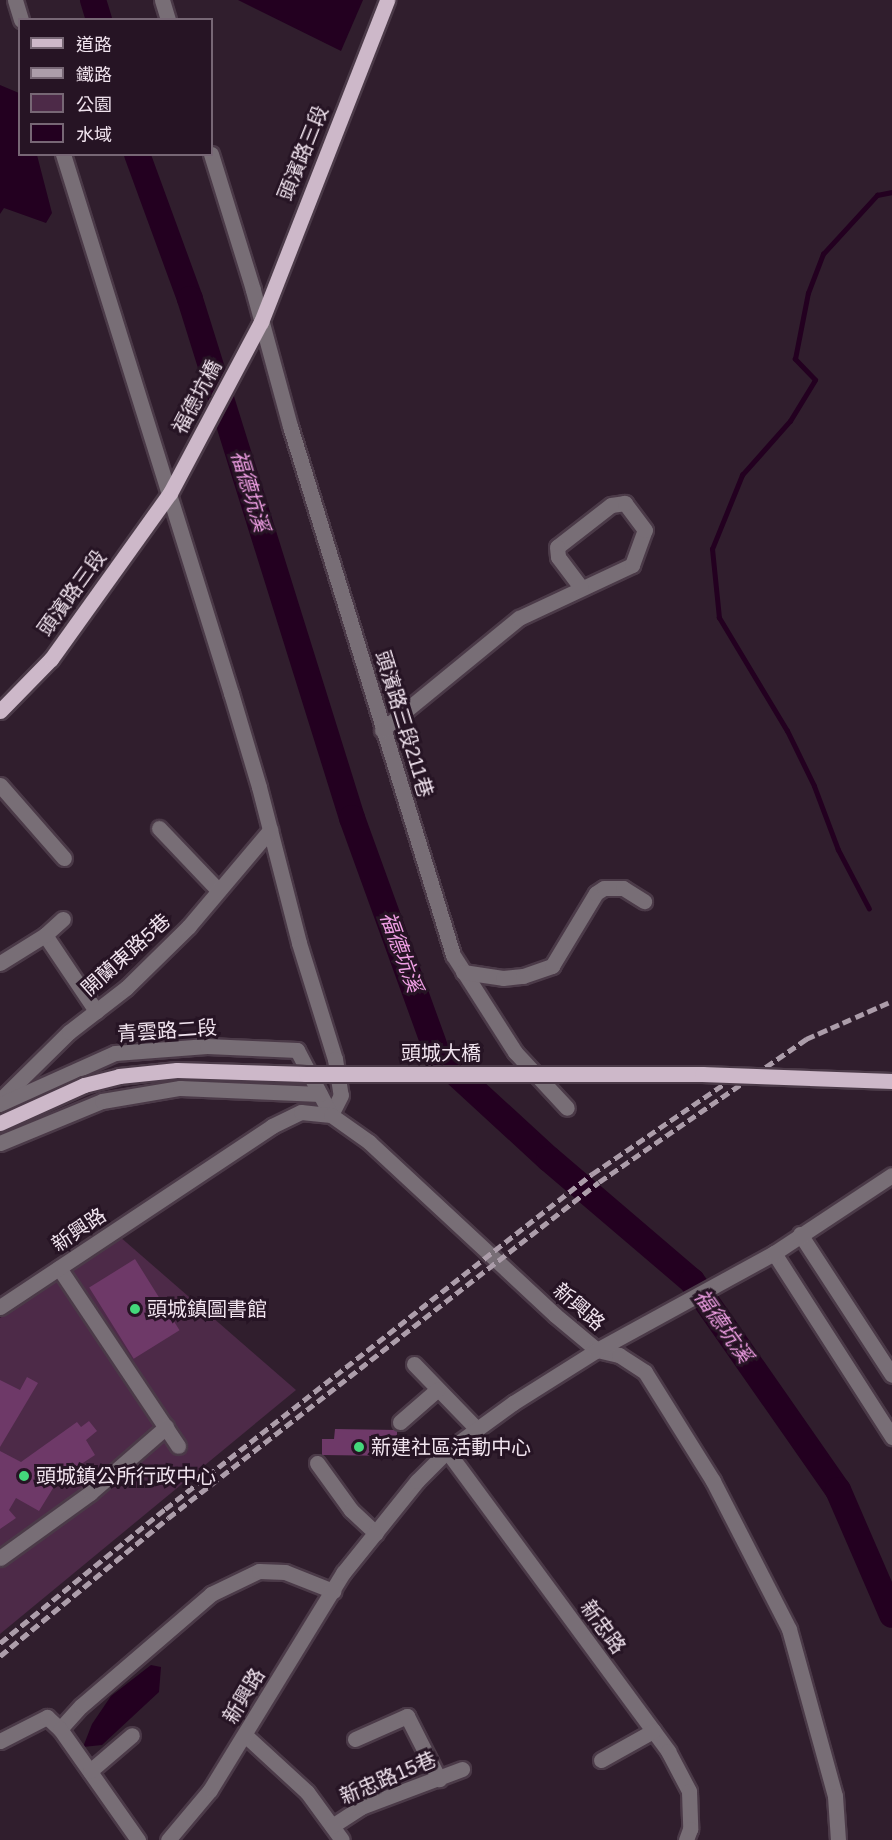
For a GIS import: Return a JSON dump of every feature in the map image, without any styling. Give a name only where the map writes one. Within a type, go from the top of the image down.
[{"type":"main road","name":"頭濱路三段","points":[[261,322],[387,0]]},
{"type":"main road","name":"福德坑橋","points":[[170,493],[261,322]]},
{"type":"main road","name":"頭濱路三段","points":[[0,711],[51,658],[170,493]]},
{"type":"main road","name":"頭城大橋","points":[[0,1123],[84,1085],[119,1076],[177,1070],[318,1074],[702,1074],[892,1081]]},
{"type":"street","points":[[15,0],[20,18]]},
{"type":"street","points":[[162,0],[167,18]]},
{"type":"street","points":[[64,156],[170,493],[270,830],[299,943],[335,1059],[341,1095],[331,1115]]},
{"type":"street","name":"頭濱路三段211巷","points":[[212,156],[382,730],[453,955],[515,1052],[567,1108]]},
{"type":"street","points":[[382,730],[519,618],[632,565],[645,530],[625,503],[611,505],[557,547],[558,557],[581,587]]},
{"type":"street","points":[[0,785],[64,858]]},
{"type":"street","points":[[159,828],[218,890]]},
{"type":"street","name":"開蘭東路5巷","points":[[0,1102],[69,1032],[126,988],[174,942],[270,830]]},
{"type":"street","points":[[463,972],[503,978],[523,976],[552,966],[596,893],[604,888],[623,888],[644,901]]},
{"type":"street","points":[[0,963],[45,935],[63,919]]},
{"type":"street","points":[[45,935],[96,1011]]},
{"type":"street","name":"青雲路二段","points":[[0,1102],[115,1053],[207,1046],[297,1050],[331,1115]]},
{"type":"street","points":[[0,1143],[102,1101],[180,1088],[320,1094]]},
{"type":"street","name":"新興路","points":[[0,1307],[272,1126],[301,1112],[331,1115],[369,1142],[555,1315],[597,1350],[447,1451],[417,1481],[333,1591],[210,1790],[168,1840]]},
{"type":"street","points":[[597,1350],[774,1253],[892,1175]]},
{"type":"street","points":[[800,1234],[892,1375]]},
{"type":"street","points":[[774,1253],[892,1437]]},
{"type":"street","points":[[59,1268],[178,1446]]},
{"type":"street","points":[[597,1350],[619,1355],[645,1372],[713,1481],[789,1629],[835,1796],[838,1840]]},
{"type":"street","points":[[414,1364],[477,1430]]},
{"type":"street","points":[[400,1422],[438,1389]]},
{"type":"street","points":[[0,1558],[90,1493],[166,1427]]},
{"type":"street","name":"新忠路","points":[[447,1451],[668,1751],[689,1791],[690,1829],[686,1840]]},
{"type":"street","points":[[317,1463],[351,1510],[376,1533]]},
{"type":"street","points":[[60,1729],[81,1706],[211,1594],[259,1571],[285,1572],[333,1591]]},
{"type":"street","points":[[355,1739],[407,1716],[439,1779]]},
{"type":"street","points":[[0,1741],[47,1717],[60,1729],[138,1840]]},
{"type":"street","points":[[601,1760],[653,1731]]},
{"type":"street","points":[[90,1771],[132,1735]]},
{"type":"street","points":[[245,1735],[307,1792],[342,1840]]},
{"type":"street","name":"新忠路15巷","points":[[332,1826],[361,1808],[462,1769]]},
{"type":"green space","points":[[119,1236],[296,1390],[0,1634],[0,1318]]},
{"type":"water","points":[[238,0],[363,0],[341,51]]},
{"type":"water","points":[[0,85],[18,93],[18,156],[37,156],[52,213],[46,223],[4,208],[0,214]]},
{"type":"water","points":[[151,1665],[161,1667],[159,1692],[102,1745],[83,1747],[92,1724],[111,1696]]},
{"type":"building","name":"頭城鎮圖書館","points":[[135,1259],[180,1330],[134,1359],[89,1288]]},
{"type":"building","name":"頭城鎮公所行政中心","points":[[27,1377],[38,1383],[0,1447],[0,1380],[20,1390]]},
{"type":"building","name":"頭城鎮公所行政中心","points":[[89,1421],[97,1431],[86,1440],[95,1455],[57,1480],[52,1474],[45,1478],[55,1485],[39,1511],[16,1498],[9,1510],[16,1518],[0,1529],[0,1451],[21,1462],[77,1422],[81,1427]]},
{"type":"building","name":"新建社區活動中心","points":[[335,1429],[397,1430],[397,1456],[322,1455],[322,1439],[334,1439]]},
{"type":"waterway","name":"福德坑溪","points":[[93,0],[98,18]]},
{"type":"waterway","name":"福德坑溪","points":[[138,156],[190,299],[352,818],[439,1058],[549,1159],[692,1281],[838,1490],[892,1615]]},
{"type":"waterway","points":[[869,909],[838,850],[814,786],[787,731],[719,618],[712,549],[742,475],[790,421],[815,380],[795,359],[808,293],[823,254],[877,195],[892,192]]},
{"type":"railway","points":[[0,1656],[168,1518],[599,1182],[806,1039],[892,1001]]},
{"type":"railway","points":[[0,1643],[165,1509],[592,1174],[724,1084]]},
{"type":"place","name":"頭城鎮圖書館","points":[[135,1309]]},
{"type":"place","name":"新建社區活動中心","points":[[359,1447]]},
{"type":"place","name":"頭城鎮公所行政中心","points":[[24,1476]]}]
